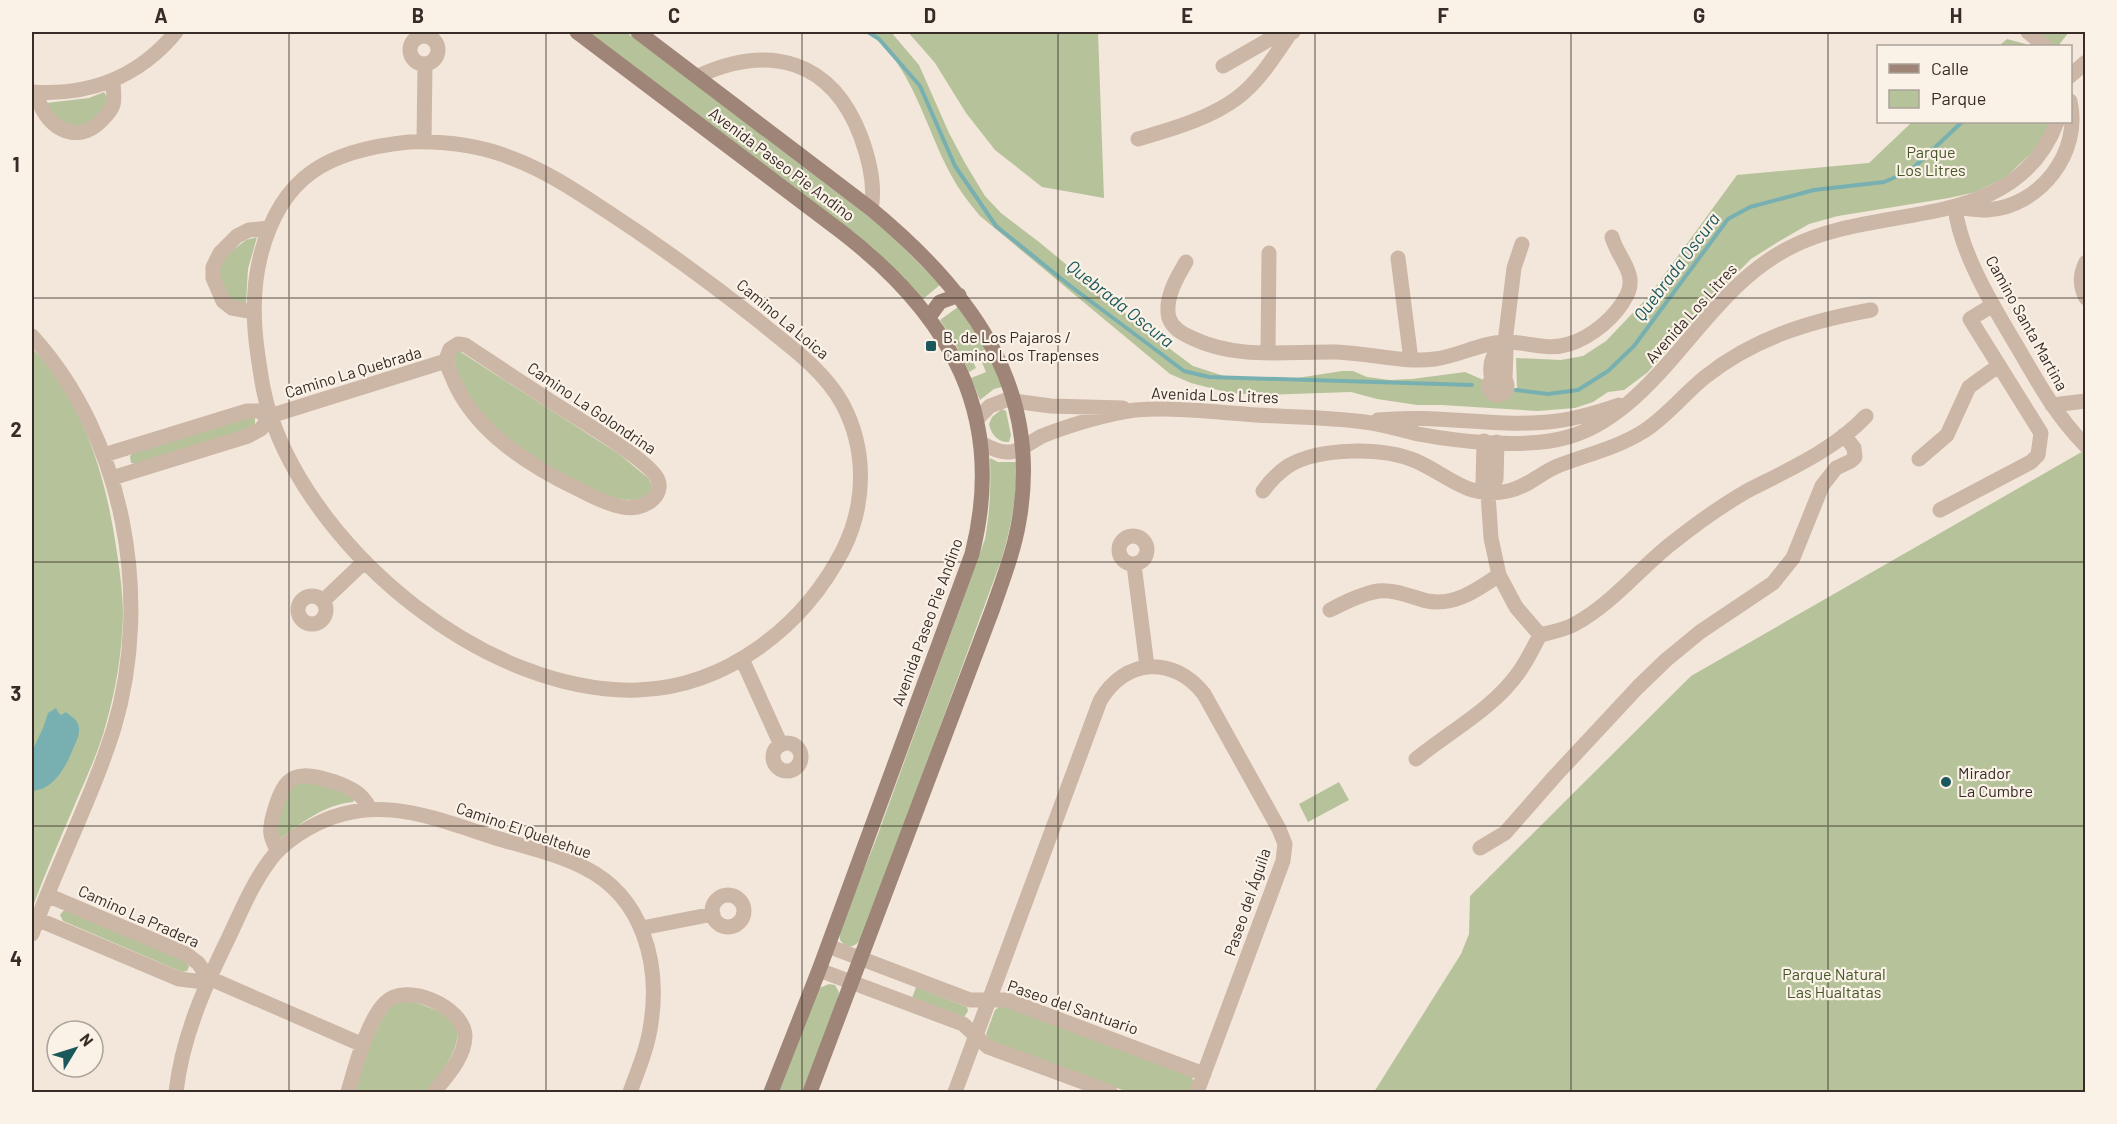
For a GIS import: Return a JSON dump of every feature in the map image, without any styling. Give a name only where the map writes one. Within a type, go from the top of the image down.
[{"type":"main road","name":"Avenida Paseo Pie Andino","points":[[577,32],[862,248],[898,281],[929,317],[955,359],[970,394],[977,419],[984,482],[983,501],[972,555],[828,946],[771,1092]]},
{"type":"main road","name":"Avenida Paseo Pie Andino","points":[[638,32],[871,209],[899,232],[927,260],[959,295],[995,350],[1014,400],[1023,446],[1022,505],[1011,554],[993,608],[810,1092]]},
{"type":"main road","points":[[929,317],[940,302],[959,295]]},
{"type":"street","points":[[113,81],[114,100],[111,110],[92,129],[80,133],[69,132],[48,119],[34,92],[75,92],[113,81],[145,63],[176,32]]},
{"type":"street","points":[[1223,66],[1270,39],[1292,32]]},
{"type":"street","points":[[1138,139],[1179,126],[1237,98],[1292,32]]},
{"type":"street","points":[[2028,32],[2044,45]]},
{"type":"street","name":"Avenida Paseo Pie Andino","points":[[698,76],[726,65],[759,61],[793,64],[823,79],[844,102],[864,144],[872,184],[871,209]]},
{"type":"street","points":[[2072,74],[2085,62]]},
{"type":"street","points":[[424,64],[424,142]]},
{"type":"street","name":"Avenida Los Litres","points":[[1955,207],[1986,210],[1999,208],[2024,199],[2046,183],[2062,161],[2073,125],[2072,117]]},
{"type":"street","name":"Avenida Los Litres","points":[[977,419],[997,402],[1014,400],[1051,406],[1116,407],[1135,411],[1194,411],[1366,422],[1443,438],[1491,442],[1548,442],[1566,438],[1610,418],[1653,382],[1739,284],[1793,245],[1830,232],[1955,207],[1990,195],[2022,174],[2045,148],[2057,123]]},
{"type":"street","name":"Camino La Loica","points":[[424,142],[459,144],[495,152],[530,165],[567,185],[663,249],[731,300],[809,363],[834,390],[848,416],[858,448],[860,489],[855,522],[838,558],[807,604],[772,638],[742,659],[705,676],[658,688],[623,690],[562,680],[515,664],[470,643],[422,612],[364,562],[332,524],[310,492],[285,449],[270,416],[261,376],[254,312],[258,266],[269,228],[279,210],[303,178],[322,164],[363,149],[424,142]]},
{"type":"street","name":"Camino Santa Martina","points":[[1955,207],[1956,219],[1978,277],[1993,305],[2052,405],[2085,446]]},
{"type":"street","points":[[254,312],[232,308],[223,301],[213,278],[213,267],[220,253],[237,236],[249,230],[269,228]]},
{"type":"street","points":[[1186,262],[1175,283],[1168,307],[1169,317],[1174,327],[1196,340],[1222,349],[1268,353],[1343,352],[1411,360],[1448,357],[1505,342],[1538,347],[1561,346],[1591,333],[1611,316],[1625,299],[1630,287],[1628,269],[1612,237]]},
{"type":"street","points":[[1493,421],[1506,351],[1505,342],[1514,268],[1522,244]]},
{"type":"street","points":[[1268,353],[1269,252]]},
{"type":"street","points":[[1398,258],[1411,360]]},
{"type":"street","points":[[2085,262],[2080,274],[2085,298]]},
{"type":"street","points":[[1940,510],[2031,462],[2038,455],[2041,433],[1970,319],[1993,305]]},
{"type":"street","points":[[1263,491],[1281,471],[1299,461],[1327,454],[1366,452],[1399,455],[1413,460],[1436,470],[1471,491],[1488,494],[1523,486],[1550,469],[1605,450],[1637,435],[1662,417],[1710,373],[1763,340],[1812,322],[1870,310]]},
{"type":"street","points":[[32,336],[54,362],[79,401],[104,455],[119,508],[129,585],[130,626],[127,667],[118,711],[104,756],[32,934]]},
{"type":"street","name":"Camino La Golondrina","points":[[465,345],[638,460],[658,480],[657,495],[641,506],[622,507],[586,493],[531,463],[494,435],[472,411],[455,386],[447,361],[448,353],[453,346],[465,345]]},
{"type":"street","name":"Camino La Quebrada","points":[[111,478],[248,436],[261,429],[270,416],[447,361]]},
{"type":"street","points":[[1919,459],[1947,435],[1969,387],[1998,366]]},
{"type":"street","name":"Avenida Los Litres","points":[[1366,422],[1401,418],[1448,418],[1547,422],[1580,417],[1630,401]]},
{"type":"street","points":[[2052,405],[2085,401]]},
{"type":"street","points":[[1051,406],[1057,418],[1056,431]]},
{"type":"street","name":"Camino La Quebrada","points":[[104,455],[247,411],[258,411],[270,416]]},
{"type":"street","name":"Avenida Los Litres","points":[[981,443],[1005,452],[1015,451],[1056,431],[1135,411]]},
{"type":"street","points":[[1416,759],[1466,723],[1504,689],[1519,673],[1540,635],[1573,626],[1585,618],[1603,605],[1648,563],[1703,520],[1745,493],[1783,474],[1844,435],[1866,416]]},
{"type":"street","points":[[1443,438],[1443,428],[1448,418]]},
{"type":"street","points":[[1547,422],[1551,431],[1548,442]]},
{"type":"street","points":[[1480,848],[1505,833],[1638,687],[1674,652],[1700,632],[1764,591],[1779,577],[1796,551],[1822,486],[1834,470],[1855,457],[1854,448],[1844,435]]},
{"type":"street","points":[[1491,442],[1496,479],[1488,494],[1489,524],[1499,575],[1516,607],[1540,635]]},
{"type":"street","points":[[323,601],[364,562]]},
{"type":"street","points":[[955,1092],[1100,701],[1121,676],[1147,666],[1134,565]]},
{"type":"street","points":[[1330,610],[1350,600],[1379,591],[1393,591],[1428,601],[1441,602],[1473,593],[1499,575]]},
{"type":"street","points":[[742,659],[781,744]]},
{"type":"street","name":"Paseo del Águila","points":[[1147,666],[1177,671],[1198,687],[1280,829],[1285,844],[1283,861],[1197,1092]]},
{"type":"street","points":[[278,851],[270,838],[270,825],[280,792],[293,778],[311,775],[348,787],[362,797],[370,809]]},
{"type":"street","name":"Camino El Queltehue","points":[[176,1092],[188,1037],[209,978],[258,878],[278,851],[295,837],[324,820],[351,811],[395,809],[423,814],[586,868],[620,894],[642,928],[651,965],[653,1009],[644,1056],[630,1092]]},
{"type":"street","name":"Camino La Pradera","points":[[47,895],[186,954],[198,963],[209,978],[363,1045]]},
{"type":"street","points":[[642,928],[712,914]]},
{"type":"street","name":"Camino La Pradera","points":[[37,919],[180,979],[196,981],[209,978]]},
{"type":"street","name":"Paseo del Santuario","points":[[828,946],[970,1000],[1006,1000],[1204,1074]]},
{"type":"street","points":[[819,970],[963,1024],[988,1047],[1110,1092]]},
{"type":"street","points":[[348,1092],[363,1045],[382,1006],[395,996],[405,994],[419,996],[448,1009],[461,1022],[465,1040],[456,1061],[434,1092]]},
{"type":"green space","points":[[588,32],[626,32],[869,217],[894,238],[940,285],[923,299],[874,249]]},
{"type":"green space","name":"Parque Los Litres","points":[[869,32],[891,32],[919,65],[965,163],[985,196],[1001,213],[1193,366],[1227,377],[1291,379],[1353,371],[1367,377],[1390,380],[1465,372],[1488,382],[1517,389],[1516,358],[1561,360],[1583,356],[1606,341],[1648,297],[1737,175],[1869,163],[1911,123],[2051,123],[2037,148],[2005,178],[1976,192],[1838,216],[1809,224],[1778,242],[1751,259],[1715,295],[1648,372],[1624,390],[1608,392],[1593,402],[1575,408],[1538,411],[1417,405],[1377,399],[1351,392],[1261,395],[1230,393],[1191,383],[1170,374],[980,216],[951,175],[917,99],[897,62]]},
{"type":"green space","points":[[908,32],[1098,32],[1104,198],[1042,187],[995,150],[966,113],[935,63]]},
{"type":"green space","points":[[2045,32],[2069,32],[2059,45],[2029,45]]},
{"type":"green space","points":[[2007,39],[2029,45],[2000,45]]},
{"type":"green space","points":[[104,92],[109,100],[93,122],[73,127],[58,120],[46,103],[89,98]]},
{"type":"green space","points":[[257,237],[248,269],[246,303],[235,302],[225,291],[218,275],[223,258],[246,240]]},
{"type":"green space","points":[[958,307],[986,349],[971,357],[976,368],[969,372],[955,343],[940,320]]},
{"type":"green space","points":[[32,348],[65,390],[88,437],[97,462],[115,540],[122,588],[123,616],[118,671],[103,734],[32,909]]},
{"type":"green space","points":[[459,351],[619,454],[648,478],[652,485],[651,492],[636,500],[615,498],[578,483],[520,448],[486,419],[472,403],[457,374],[454,354]]},
{"type":"green space","points":[[990,357],[1002,387],[994,389],[980,400],[971,378],[986,372],[981,360]]},
{"type":"green space","points":[[1002,409],[1006,411],[1011,435],[1009,442],[996,437],[989,424],[992,417]]},
{"type":"green space","points":[[249,416],[255,418],[255,427],[138,464],[131,463],[130,456],[135,451]]},
{"type":"green space","name":"Parque Natural Las Hualtatas","points":[[2085,450],[2085,1092],[1374,1092],[1461,954],[1469,934],[1470,896],[1691,676]]},
{"type":"green space","points":[[990,458],[998,462],[1016,462],[1013,510],[1002,558],[863,936],[856,944],[846,947],[840,940],[839,932],[877,837],[985,539],[990,498]]},
{"type":"green space","points":[[312,781],[354,795],[355,799],[353,802],[322,811],[278,840],[275,837],[282,800],[294,785]]},
{"type":"green space","points":[[1339,782],[1349,800],[1308,822],[1299,804]]},
{"type":"green space","points":[[63,911],[68,911],[186,961],[189,967],[187,971],[182,972],[63,921],[60,915]]},
{"type":"green space","points":[[829,984],[835,985],[839,992],[837,1003],[802,1092],[777,1092],[819,988]]},
{"type":"green space","points":[[916,987],[967,1007],[968,1011],[964,1017],[912,998]]},
{"type":"green space","points":[[406,999],[446,1015],[455,1025],[456,1045],[445,1067],[425,1092],[355,1092],[378,1026],[390,1008]]},
{"type":"green space","points":[[1003,1004],[1191,1074],[1194,1083],[1190,1092],[1128,1092],[992,1043],[986,1034],[995,1010]]},
{"type":"water","points":[[56,708],[61,715],[66,712],[76,721],[79,729],[78,736],[67,763],[53,782],[40,790],[32,791],[34,747],[48,713]]},
{"type":"waterway","name":"Quebrada Oscura","points":[[868,32],[879,39],[920,86],[955,166],[996,226],[1069,285],[1184,371],[1209,377],[1472,385]]},
{"type":"waterway","name":"Quebrada Oscura","points":[[1516,390],[1548,394],[1578,390],[1608,371],[1634,346],[1728,219],[1750,207],[1814,190],[1884,182],[1910,171],[1961,123]]},
{"type":"place","name":"B. de Los Pajaros / Camino Los Trapenses","points":[[931,346]]},
{"type":"place","name":"Mirador La Cumbre","points":[[1946,782]]}]
